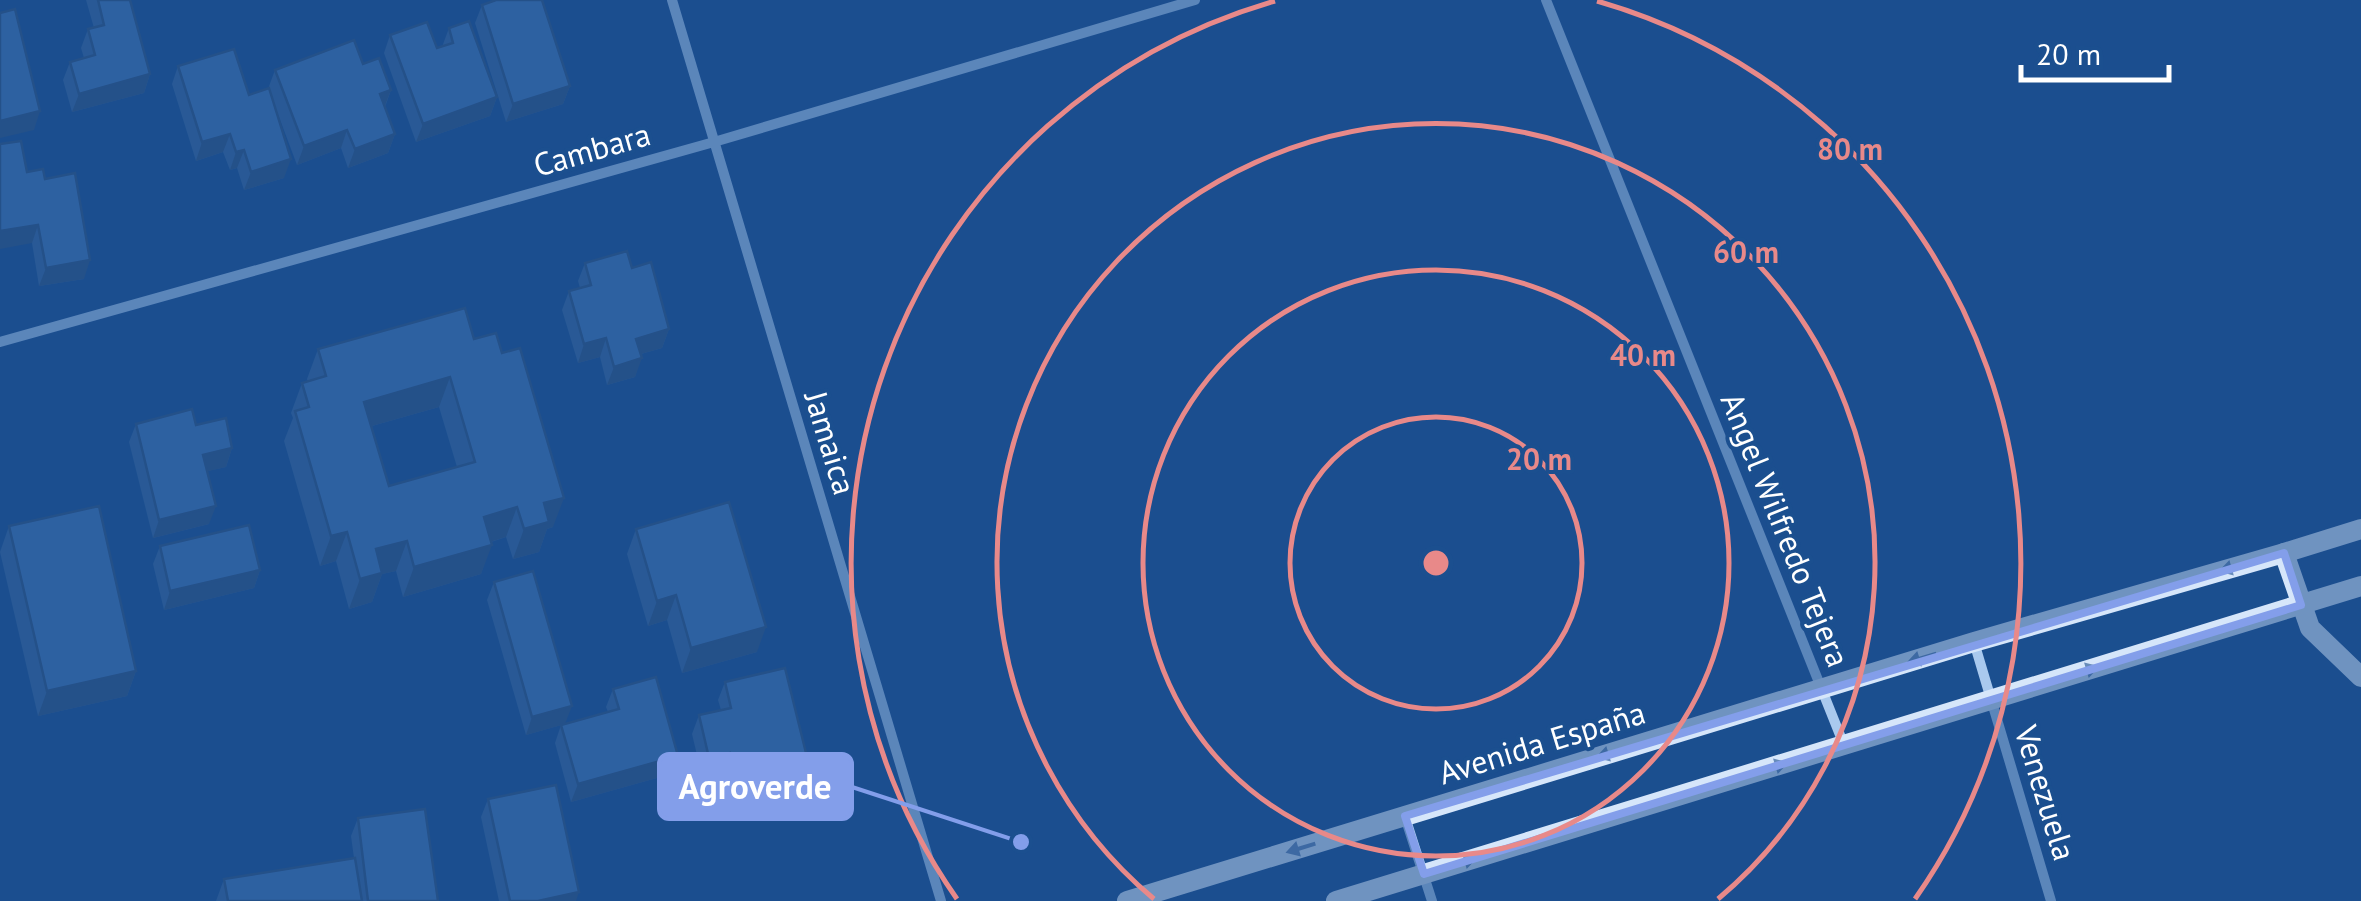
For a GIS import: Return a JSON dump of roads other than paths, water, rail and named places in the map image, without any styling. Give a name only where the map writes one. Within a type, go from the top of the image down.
[{"type":"main road","name":"Avenida España","points":[[1127,901],[2361,528]]},
{"type":"main road","points":[[2284,553],[2310,628],[2361,677]]},
{"type":"main road","points":[[1336,901],[2361,586]]},
{"type":"street","name":"Jamaica","points":[[672,0],[941,901]]},
{"type":"street","name":"Cambara","points":[[0,342],[714,142],[1194,0]]},
{"type":"street","name":"Angel Wilfredo Tejera","points":[[1546,0],[1844,745]]},
{"type":"street","points":[[1974,642],[1991,700]]},
{"type":"street","name":"Venezuela","points":[[1991,700],[2051,901]]},
{"type":"street","points":[[1405,816],[1432,901]]},
{"type":"place","name":"Agroverde","points":[[1021,842]]}]
